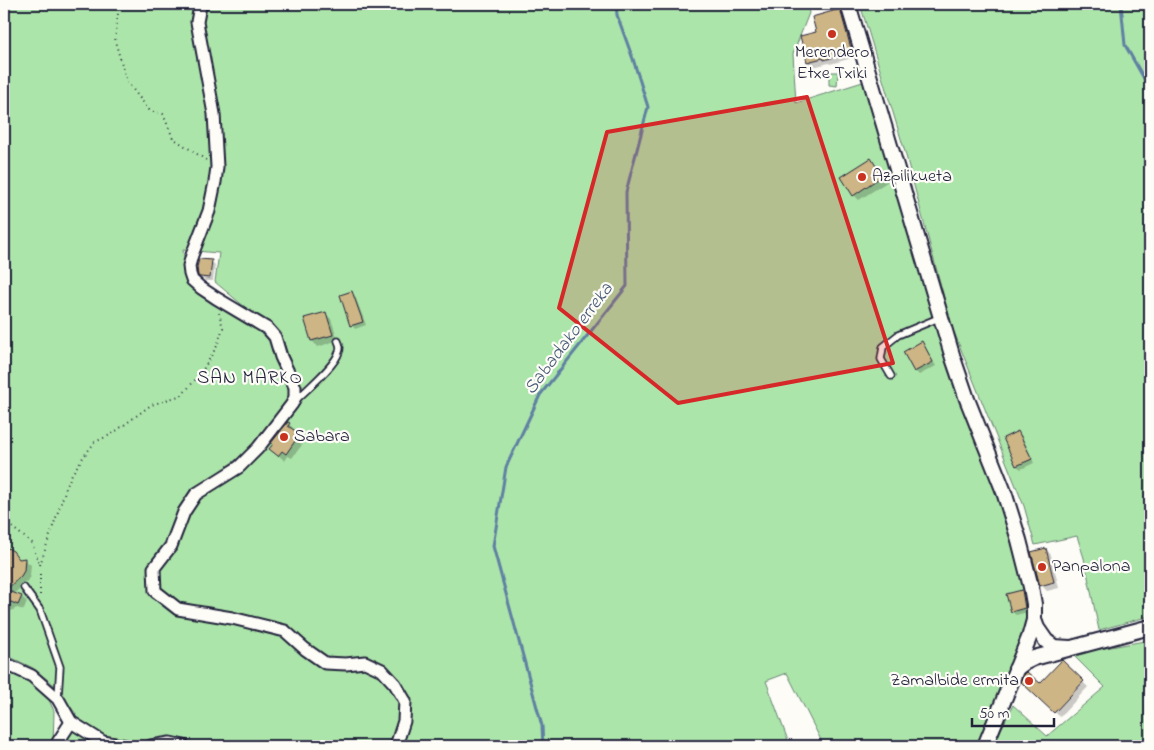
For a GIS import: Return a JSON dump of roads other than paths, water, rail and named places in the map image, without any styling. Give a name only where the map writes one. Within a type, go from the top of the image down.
[{"type":"street","points":[[203,4],[200,6],[197,22],[214,114],[217,167],[209,211],[192,255],[189,266],[190,274],[192,280],[202,288],[268,329],[275,337],[281,357],[295,387],[295,397],[292,404],[258,448],[239,467],[196,494],[184,512],[171,546],[154,568],[155,591],[178,608],[285,630],[305,649],[325,663],[346,664],[365,662],[382,670],[395,684],[405,701],[404,720],[396,746]]},
{"type":"street","points":[[848,4],[953,358],[1004,492],[1031,587],[1034,620],[1029,638],[985,746]]},
{"type":"street","points":[[1034,620],[1041,635],[1054,646]]},
{"type":"street","points":[[1016,669],[1028,660],[1150,628]]},
{"type":"street","points":[[1022,655],[1032,649],[1054,646],[1070,648]]},
{"type":"street","points":[[4,663],[32,676],[58,700],[71,722],[103,742],[126,746]]},
{"type":"street","points":[[58,746],[58,742],[71,722]]},
{"type":"street","points":[[150,746],[170,743],[184,746]]},
{"type":"lane","points":[[892,376],[881,359],[883,347],[898,335],[941,317]]},
{"type":"lane","points":[[292,404],[329,367],[339,354],[341,347],[338,340]]},
{"type":"lane","points":[[24,588],[40,610],[60,667],[58,700]]},
{"type":"waterway","name":"Sabadako erreka","points":[[543,746],[542,726],[493,546],[506,467],[540,395],[627,286],[626,192],[648,107],[617,15],[616,4]]},
{"type":"waterway","points":[[1121,4],[1125,45],[1150,89]]},
{"type":"place","name":"Merendero Etxe Txiki","points":[[832,34]]},
{"type":"place","name":"Azpilikueta","points":[[862,177]]},
{"type":"place","name":"Sabara","points":[[284,437]]},
{"type":"place","name":"Panpalona","points":[[1042,567]]},
{"type":"place","name":"Zamalbide ermita","points":[[1029,681]]},
{"type":"district","name":"SAN MARKO","points":[[250,378]]}]
